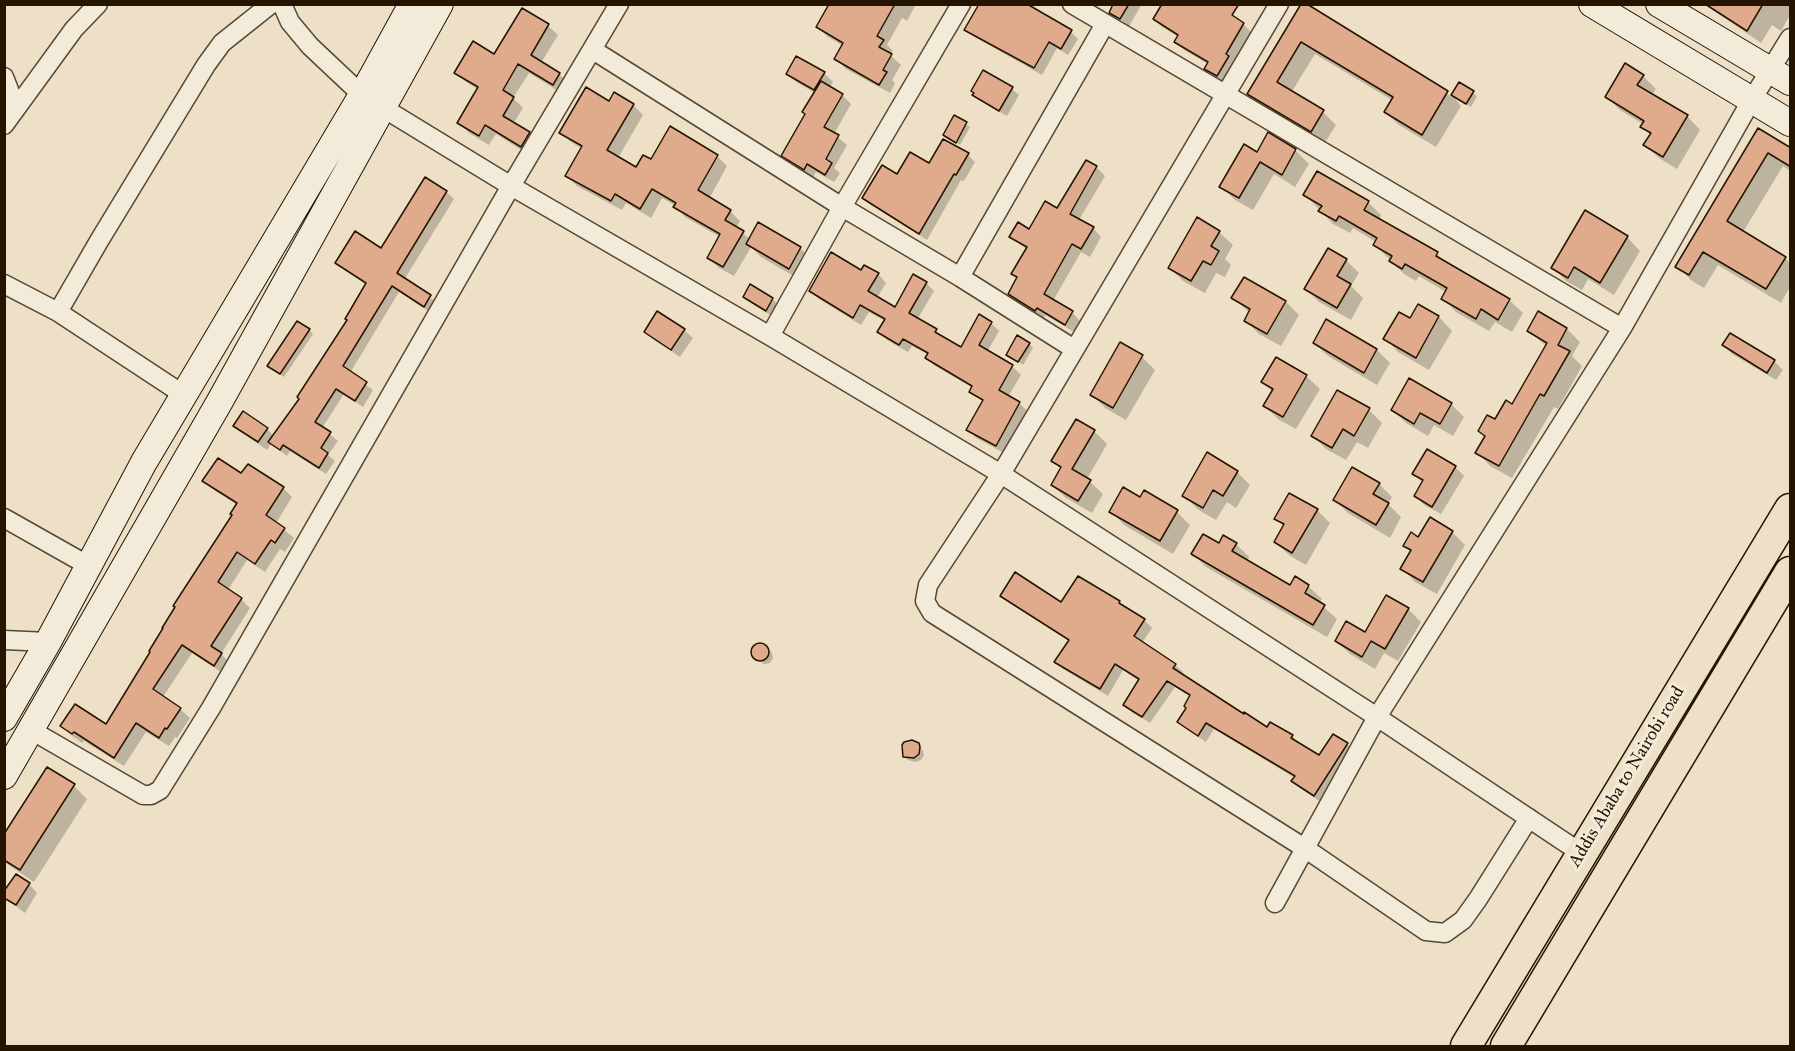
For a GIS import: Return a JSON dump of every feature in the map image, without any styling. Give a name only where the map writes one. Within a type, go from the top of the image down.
[{"type":"highway","name":"Addis Ababa to Nairobi road","points":[[1466,1047],[1581,853],[1791,509]]},
{"type":"highway","name":"Addis Ababa to Nairobi road","points":[[1506,1047],[1791,572]]},
{"type":"main road","points":[[4,718],[48,642],[144,462],[362,95],[412,4]]},
{"type":"main road","points":[[4,776],[220,401],[440,4]]},
{"type":"main road","points":[[1592,4],[1791,123]]},
{"type":"main road","points":[[1659,4],[1780,77]]},
{"type":"street","points":[[4,125],[74,29],[98,4]]},
{"type":"street","points":[[58,312],[206,65],[222,43],[271,4]]},
{"type":"street","points":[[282,4],[290,22],[310,46],[362,95],[511,186],[770,336],[1001,474],[1377,717],[1581,853]]},
{"type":"street","points":[[31,730],[143,795],[152,795],[160,790],[211,708],[511,186],[619,4]]},
{"type":"street","points":[[770,336],[842,207],[961,4]]},
{"type":"street","points":[[1072,4],[1622,328]]},
{"type":"street","points":[[1279,4],[1001,474],[928,585],[925,601],[932,613],[1306,849],[1426,931],[1445,933],[1463,920],[1528,818]]},
{"type":"street","points":[[960,277],[1105,24]]},
{"type":"street","points":[[1275,903],[1377,717],[1622,328],[1751,101],[1780,77],[1791,38]]},
{"type":"street","points":[[593,50],[842,207],[960,277],[1074,349]]},
{"type":"street","points":[[4,78],[16,108]]},
{"type":"street","points":[[4,284],[58,312],[184,395]]},
{"type":"street","points":[[4,518],[89,566]]},
{"type":"street","points":[[4,640],[48,642]]},
{"type":"building","points":[[829,4],[895,4],[877,36],[884,40],[879,47],[892,54],[883,70],[887,72],[879,85],[834,59],[843,43],[816,27]]},
{"type":"building","points":[[979,4],[1027,4],[1072,30],[1061,49],[1049,42],[1034,68],[964,30]]},
{"type":"building","points":[[1113,4],[1129,4],[1120,19],[1109,13]]},
{"type":"building","points":[[1162,4],[1239,4],[1232,15],[1244,23],[1226,54],[1229,56],[1217,76],[1204,69],[1208,62],[1174,42],[1178,35],[1153,19]]},
{"type":"building","points":[[1301,4],[1307,4],[1448,91],[1422,135],[1384,112],[1393,97],[1301,42],[1277,82],[1324,110],[1311,132],[1247,94]]},
{"type":"building","points":[[1705,4],[1763,4],[1747,31]]},
{"type":"building","points":[[522,8],[549,24],[531,55],[560,73],[553,85],[518,64],[503,90],[514,97],[503,116],[530,132],[521,147],[485,125],[479,136],[457,123],[478,87],[454,73],[473,41],[494,54]]},
{"type":"building","points":[[796,56],[825,72],[814,90],[786,74]]},
{"type":"building","points":[[1625,63],[1644,75],[1637,85],[1688,115],[1663,157],[1643,145],[1651,133],[1640,127],[1644,121],[1605,97]]},
{"type":"building","points":[[983,70],[1013,87],[999,111],[972,95],[974,93],[971,91]]},
{"type":"building","points":[[821,81],[843,94],[824,127],[839,135],[826,159],[832,163],[825,175],[807,164],[804,170],[781,156],[805,114],[802,112]]},
{"type":"building","points":[[1459,82],[1474,91],[1466,104],[1451,95]]},
{"type":"building","points":[[586,87],[609,101],[614,92],[634,104],[607,150],[636,167],[643,155],[651,159],[670,126],[718,155],[698,190],[731,210],[725,220],[744,231],[723,267],[707,258],[720,234],[673,207],[676,203],[652,189],[640,209],[615,194],[611,201],[565,176],[582,146],[559,133]]},
{"type":"building","points":[[954,115],[967,122],[956,143],[943,135]]},
{"type":"building","points":[[1758,128],[1791,148],[1791,167],[1768,153],[1727,221],[1786,257],[1766,289],[1703,252],[1689,275],[1675,267]]},
{"type":"building","points":[[1268,132],[1296,149],[1282,175],[1260,162],[1239,198],[1219,187],[1244,144],[1257,152]]},
{"type":"building","points":[[943,139],[969,153],[919,234],[862,198],[882,165],[897,174],[910,152],[929,163]]},
{"type":"building","points":[[1086,160],[1097,166],[1070,214],[1094,227],[1081,249],[1072,244],[1044,294],[1073,311],[1065,325],[1037,308],[1035,311],[1008,294],[1017,277],[1011,274],[1027,247],[1009,237],[1018,222],[1029,229],[1045,201],[1057,208]]},
{"type":"building","points":[[1317,171],[1369,201],[1364,210],[1438,252],[1436,256],[1510,299],[1498,320],[1481,309],[1476,319],[1441,299],[1447,288],[1405,264],[1402,269],[1389,261],[1392,256],[1373,245],[1377,238],[1339,216],[1336,221],[1318,211],[1322,206],[1303,195]]},
{"type":"building","points":[[425,177],[447,191],[397,273],[431,295],[424,307],[392,286],[343,366],[367,382],[355,401],[336,389],[315,422],[331,432],[321,448],[328,453],[319,468],[283,445],[280,450],[268,442],[299,399],[297,397],[347,320],[345,319],[366,283],[335,263],[355,231],[381,248]]},
{"type":"building","points":[[1585,210],[1628,236],[1600,283],[1574,267],[1568,278],[1551,268]]},
{"type":"building","points":[[1197,217],[1220,231],[1211,246],[1219,251],[1211,265],[1203,261],[1191,281],[1168,268]]},
{"type":"building","points":[[758,222],[801,247],[789,269],[746,244]]},
{"type":"building","points":[[1328,248],[1347,259],[1337,276],[1351,284],[1337,308],[1304,289]]},
{"type":"building","points":[[831,252],[861,270],[864,265],[879,273],[868,291],[895,307],[913,274],[927,282],[909,313],[937,329],[935,332],[961,347],[979,314],[992,322],[979,345],[1013,365],[999,390],[1020,402],[996,446],[966,430],[983,400],[969,392],[972,386],[925,358],[928,353],[903,339],[899,345],[877,332],[885,319],[860,305],[853,318],[809,291]]},
{"type":"building","points":[[1244,277],[1286,301],[1267,334],[1244,321],[1250,309],[1231,298]]},
{"type":"building","points":[[750,284],[773,298],[766,311],[743,297]]},
{"type":"building","points":[[1418,304],[1439,316],[1416,358],[1383,339],[1399,312],[1410,318]]},
{"type":"building","points":[[657,311],[685,329],[671,350],[644,332]]},
{"type":"building","points":[[1538,311],[1567,328],[1558,345],[1570,351],[1544,396],[1540,394],[1499,466],[1475,453],[1485,436],[1478,431],[1487,415],[1495,419],[1506,400],[1512,404],[1547,343],[1527,331]]},
{"type":"building","points":[[1326,319],[1377,349],[1364,373],[1313,343]]},
{"type":"building","points":[[297,321],[310,329],[280,374],[267,366]]},
{"type":"building","points":[[1730,333],[1775,360],[1767,373],[1722,345]]},
{"type":"building","points":[[1017,335],[1030,343],[1018,362],[1006,355]]},
{"type":"building","points":[[1120,342],[1143,355],[1113,408],[1090,395]]},
{"type":"building","points":[[1276,357],[1307,375],[1283,417],[1263,406],[1273,389],[1261,382]]},
{"type":"building","points":[[1409,378],[1452,403],[1440,424],[1420,413],[1414,424],[1391,410]]},
{"type":"building","points":[[1337,390],[1370,408],[1354,436],[1343,429],[1332,448],[1311,436]]},
{"type":"building","points":[[243,411],[268,428],[258,442],[233,426]]},
{"type":"building","points":[[1076,419],[1095,430],[1072,469],[1091,480],[1078,501],[1051,485],[1061,467],[1051,461]]},
{"type":"building","points":[[1427,449],[1456,466],[1432,507],[1414,496],[1423,480],[1412,474]]},
{"type":"building","points":[[1207,452],[1238,471],[1223,496],[1213,490],[1203,508],[1182,496]]},
{"type":"building","points":[[218,458],[241,473],[248,464],[284,487],[266,515],[285,528],[275,543],[271,540],[255,564],[237,552],[218,582],[242,598],[211,646],[222,653],[214,666],[182,645],[153,689],[181,708],[159,738],[136,723],[114,758],[74,732],[72,734],[60,726],[75,704],[106,724],[150,652],[175,607],[173,606],[232,515],[230,514],[237,503],[202,481]]},
{"type":"building","points":[[1352,467],[1380,483],[1373,494],[1389,503],[1376,525],[1333,500]]},
{"type":"building","points":[[1123,487],[1140,497],[1144,490],[1178,510],[1160,541],[1109,512]]},
{"type":"building","points":[[1289,493],[1318,509],[1292,553],[1274,542],[1284,524],[1274,519]]},
{"type":"building","points":[[1430,517],[1453,531],[1423,582],[1400,569],[1411,550],[1403,546],[1411,532],[1418,537]]},
{"type":"building","points":[[1203,534],[1219,543],[1223,535],[1237,543],[1232,551],[1290,585],[1295,576],[1309,585],[1305,593],[1325,605],[1313,625],[1191,554]]},
{"type":"building","points":[[1015,572],[1061,602],[1078,576],[1145,619],[1134,636],[1176,664],[1173,668],[1244,714],[1244,712],[1267,727],[1270,722],[1293,735],[1291,738],[1319,755],[1333,734],[1348,743],[1314,796],[1291,781],[1295,776],[1206,723],[1198,736],[1177,722],[1186,708],[1184,706],[1190,695],[1167,681],[1142,717],[1123,705],[1139,679],[1115,664],[1100,689],[1054,662],[1069,640],[1000,596]]},
{"type":"building","points":[[1386,595],[1409,608],[1385,649],[1371,641],[1362,657],[1335,641],[1346,621],[1365,632]]},
{"type":"building","points":[[756,643],[764,643],[769,648],[767,659],[756,661],[751,656],[751,648]]},
{"type":"building","points":[[912,740],[919,743],[919,754],[914,758],[903,757],[902,745]]},
{"type":"building","points":[[47,767],[75,784],[20,870],[4,860],[4,834]]},
{"type":"building","points":[[16,874],[30,883],[16,905],[4,898],[4,891]]}]
